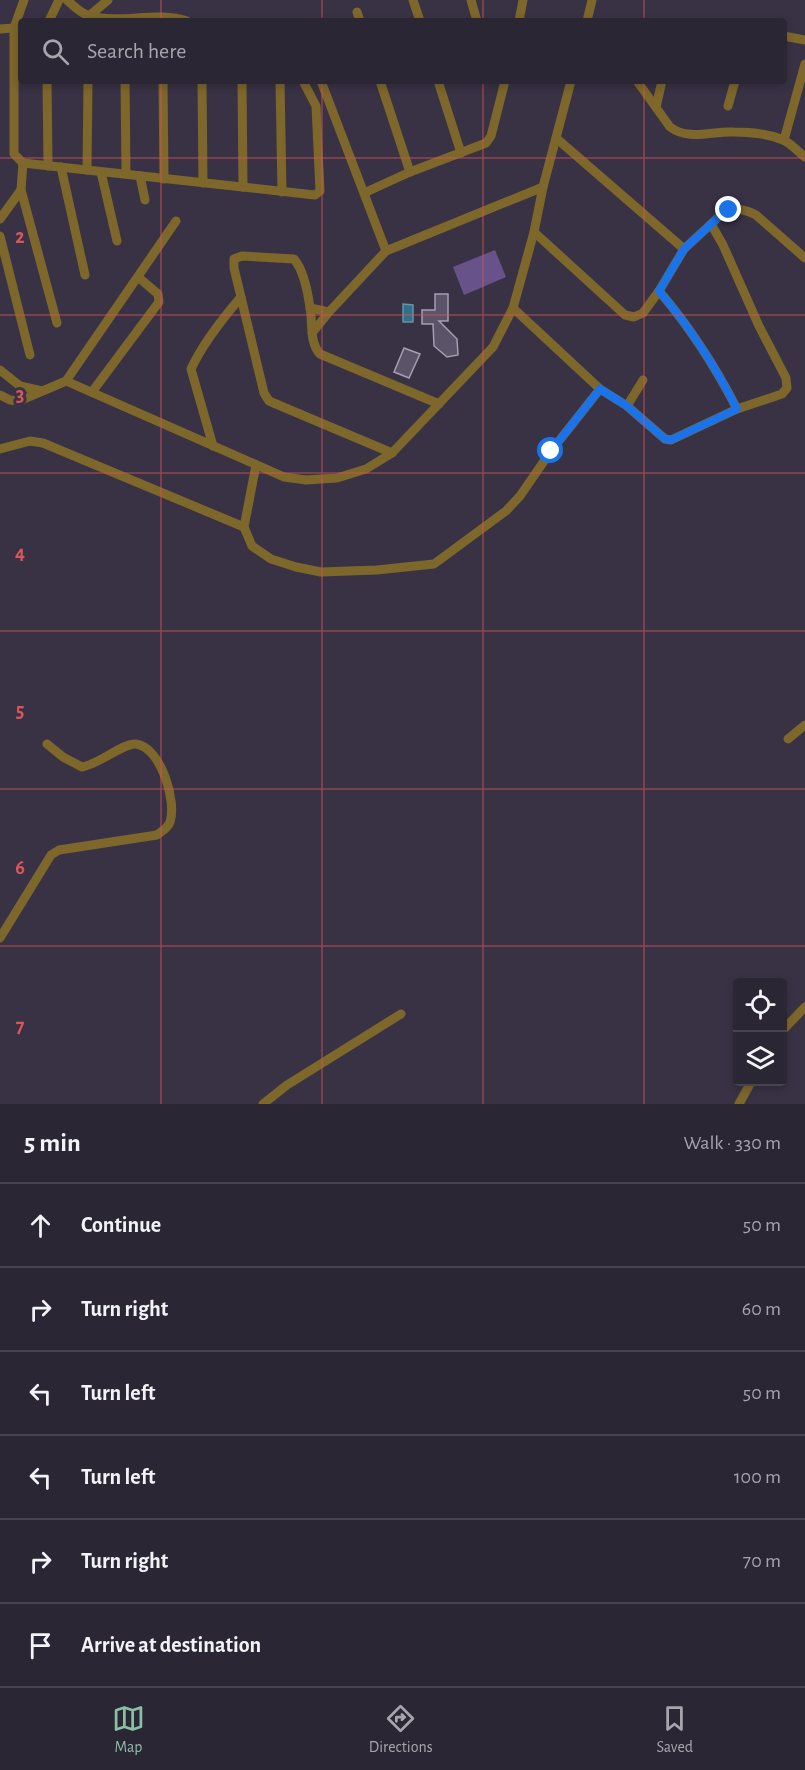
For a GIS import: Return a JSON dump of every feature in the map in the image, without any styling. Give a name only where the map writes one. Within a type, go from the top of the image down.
[{"type":"street","points":[[24,0],[14,28],[14,154],[23,163],[315,195],[320,191],[316,106],[305,84]]},
{"type":"street","points":[[51,18],[59,0]]},
{"type":"street","points":[[67,0],[89,18],[108,0]]},
{"type":"street","points":[[413,0],[419,18]]},
{"type":"street","points":[[471,0],[476,18]]},
{"type":"street","points":[[520,18],[523,0]]},
{"type":"street","points":[[588,18],[592,0]]},
{"type":"street","points":[[0,29],[14,28]]},
{"type":"street","points":[[787,37],[805,40]]},
{"type":"street","points":[[784,140],[804,79],[805,64]]},
{"type":"street","points":[[47,84],[48,166]]},
{"type":"street","points":[[87,170],[88,84]]},
{"type":"street","points":[[125,84],[126,174]]},
{"type":"street","points":[[163,84],[164,178]]},
{"type":"street","points":[[202,84],[203,183]]},
{"type":"street","points":[[242,84],[243,187]]},
{"type":"street","points":[[280,84],[282,192]]},
{"type":"street","points":[[322,84],[386,251]]},
{"type":"street","points":[[381,84],[410,172]]},
{"type":"street","points":[[439,84],[461,153]]},
{"type":"street","points":[[498,84],[502,92]]},
{"type":"street","points":[[364,193],[410,172],[486,143],[491,136],[504,84]]},
{"type":"street","points":[[66,381],[284,477],[306,480],[338,477],[366,469],[392,453],[493,347],[513,308],[570,84]]},
{"type":"street","points":[[639,84],[670,127],[684,134],[692,136],[733,132],[784,140],[805,158]]},
{"type":"street","points":[[656,107],[661,84]]},
{"type":"street","points":[[728,106],[734,84]]},
{"type":"street","points":[[556,138],[684,249]]},
{"type":"street","points":[[23,163],[21,190],[57,323]]},
{"type":"street","points":[[61,167],[85,275]]},
{"type":"street","points":[[101,172],[117,241]]},
{"type":"street","points":[[140,176],[145,200]]},
{"type":"street","points":[[312,333],[386,251],[543,187]]},
{"type":"street","points":[[0,219],[21,190]]},
{"type":"street","points":[[534,232],[625,315],[633,317],[643,313],[684,249],[729,210],[747,210],[756,215],[805,258]]},
{"type":"street","points":[[0,395],[19,401],[66,381],[176,221]]},
{"type":"street","points":[[513,308],[600,389],[627,406],[665,439],[671,440],[737,409],[782,394],[787,388],[786,378],[711,224]]},
{"type":"street","points":[[0,236],[30,355]]},
{"type":"street","points":[[392,453],[269,401],[264,393],[234,268],[234,259],[242,255],[294,259],[300,266],[310,308],[312,333],[320,354],[439,404]]},
{"type":"street","points":[[92,392],[159,302],[159,294],[138,277]]},
{"type":"street","points":[[659,291],[673,307],[728,390],[737,409]]},
{"type":"street","points":[[213,446],[188,371],[228,312],[242,297]]},
{"type":"street","points":[[310,308],[329,312]]},
{"type":"street","points":[[2,375],[20,386],[42,391]]},
{"type":"street","points":[[627,406],[643,380]]},
{"type":"street","points":[[255,465],[244,527],[252,546],[271,559],[321,572],[377,570],[434,564],[506,511],[520,496],[551,451],[600,389]]},
{"type":"street","points":[[0,449],[30,441],[43,443],[244,527]]},
{"type":"street","points":[[788,739],[805,725]]},
{"type":"street","points":[[0,938],[51,855],[59,850],[157,835],[169,825],[173,808],[162,767],[154,754],[138,743],[129,744],[100,761],[82,767],[63,757],[46,744]]},
{"type":"street","points":[[787,1027],[805,1007]]},
{"type":"street","points":[[263,1104],[287,1085],[401,1014]]},
{"type":"street","points":[[739,1104],[750,1086]]},
{"type":"shaded area","points":[[495,250],[506,277],[464,295],[453,267]]},
{"type":"water","points":[[403,304],[413,305],[413,322],[403,322]]},
{"type":"building","points":[[435,294],[448,294],[448,321],[439,321],[457,339],[458,355],[447,357],[434,346],[433,324],[422,324],[422,310],[435,310]]},
{"type":"building","points":[[404,348],[420,354],[409,378],[394,372]]},
{"type":"route","points":[[551,451],[600,389],[627,406],[665,439],[671,440],[737,409],[728,390],[673,307],[659,291],[684,249],[729,210]]}]
